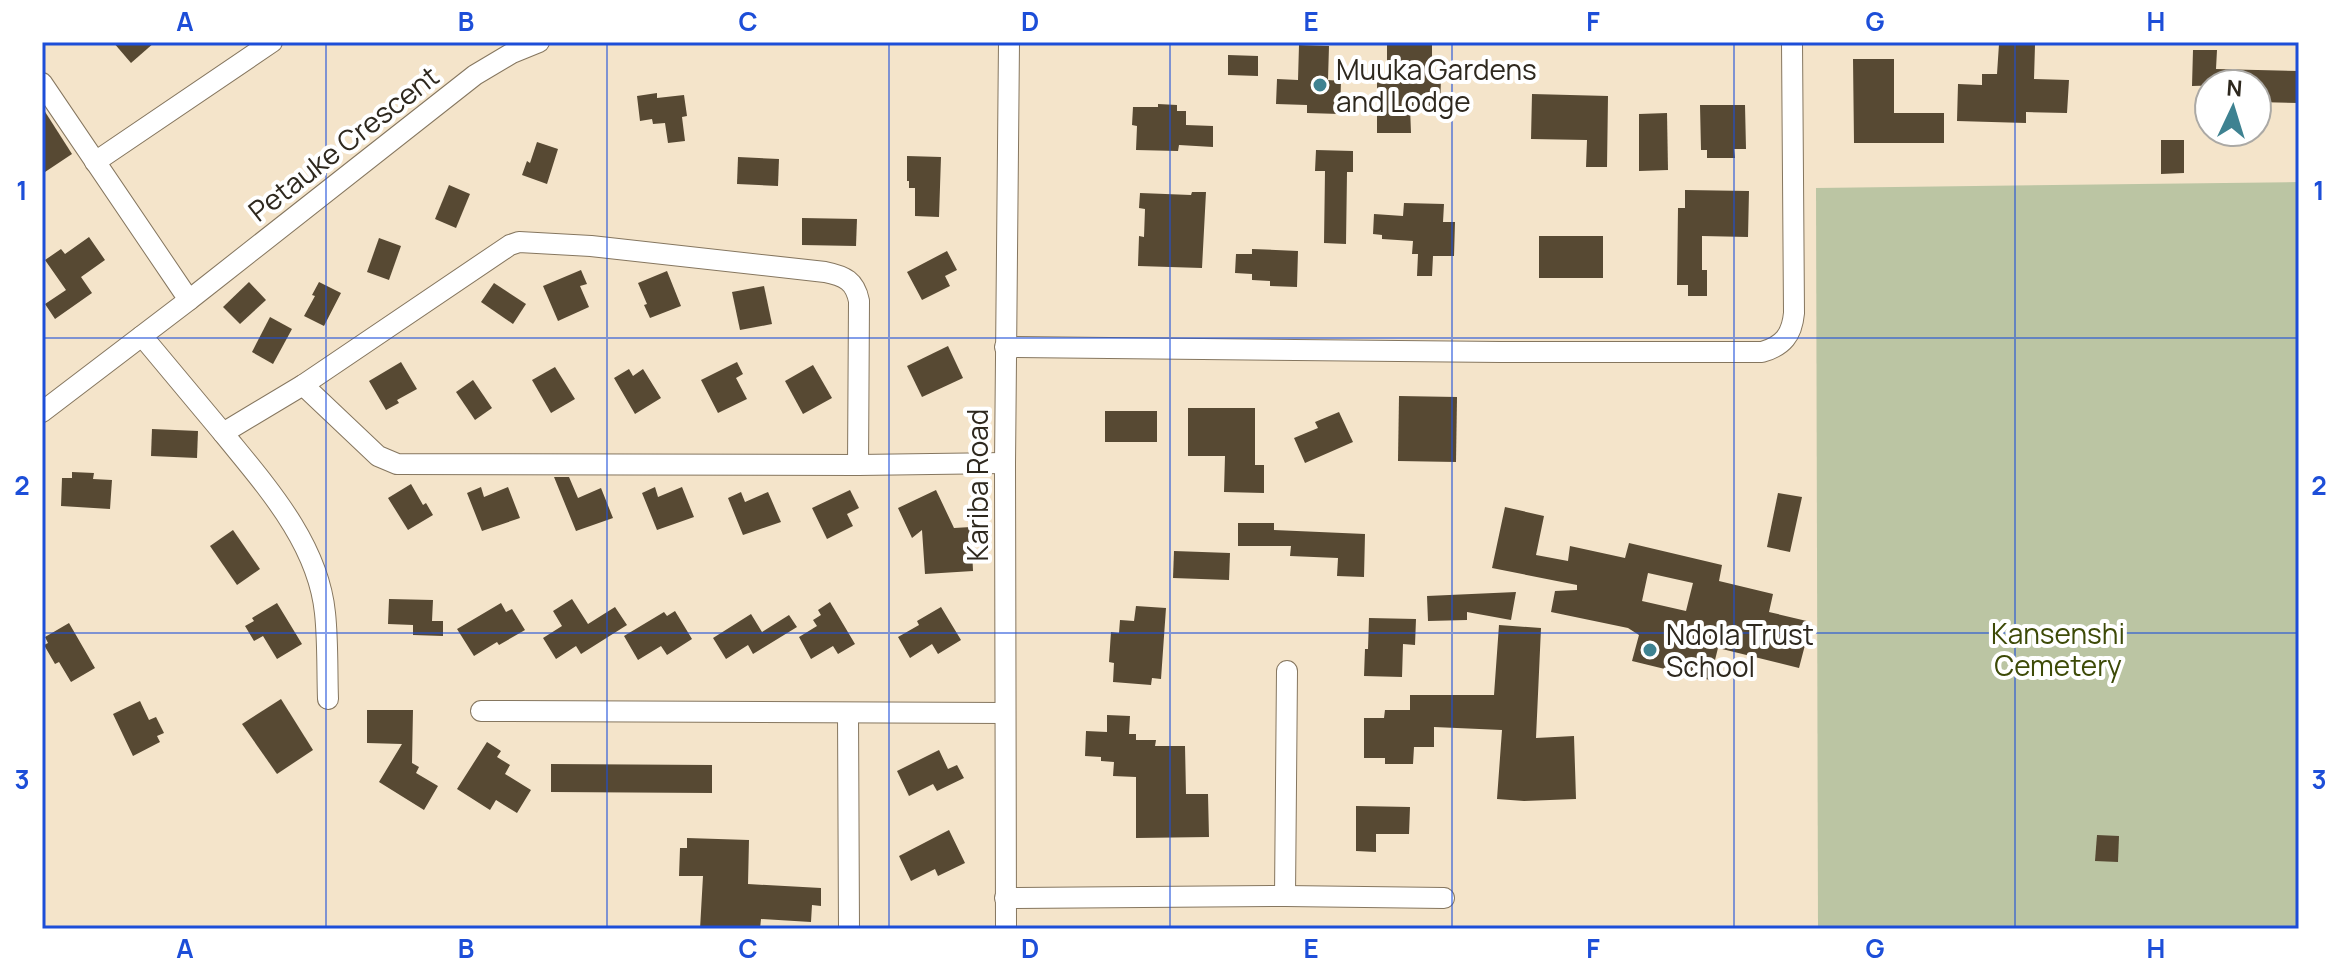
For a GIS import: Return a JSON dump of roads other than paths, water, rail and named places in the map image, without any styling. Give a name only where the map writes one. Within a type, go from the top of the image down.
[{"type":"street","points":[[95,162],[272,42]]},
{"type":"street","name":"Petauke Crescent","points":[[42,412],[475,75],[512,53],[539,42]]},
{"type":"street","name":"Kariba Road","points":[[1006,929],[1005,347],[1009,42]]},
{"type":"street","points":[[1005,347],[1501,352],[1762,352],[1772,349],[1788,336],[1794,313],[1792,42]]},
{"type":"street","points":[[42,83],[189,300]]},
{"type":"street","points":[[223,433],[303,385],[510,245],[519,242],[591,246],[825,272],[849,279],[857,289],[859,301],[858,465]]},
{"type":"street","points":[[142,336],[223,433],[284,513],[311,558],[325,612],[328,699]]},
{"type":"street","points":[[303,385],[378,456],[397,464],[1005,463]]},
{"type":"street","points":[[1285,896],[1287,671]]},
{"type":"street","points":[[481,711],[1005,713]]},
{"type":"street","points":[[848,713],[849,929]]},
{"type":"street","points":[[1005,898],[1444,898]]},
{"type":"place","name":"Muuka Gardens and Lodge","points":[[1320,85]]},
{"type":"place","name":"Ndola Trust School","points":[[1650,650]]},
{"type":"park label","name":"Kansenshi Cemetery","points":[[2058,649]]}]
